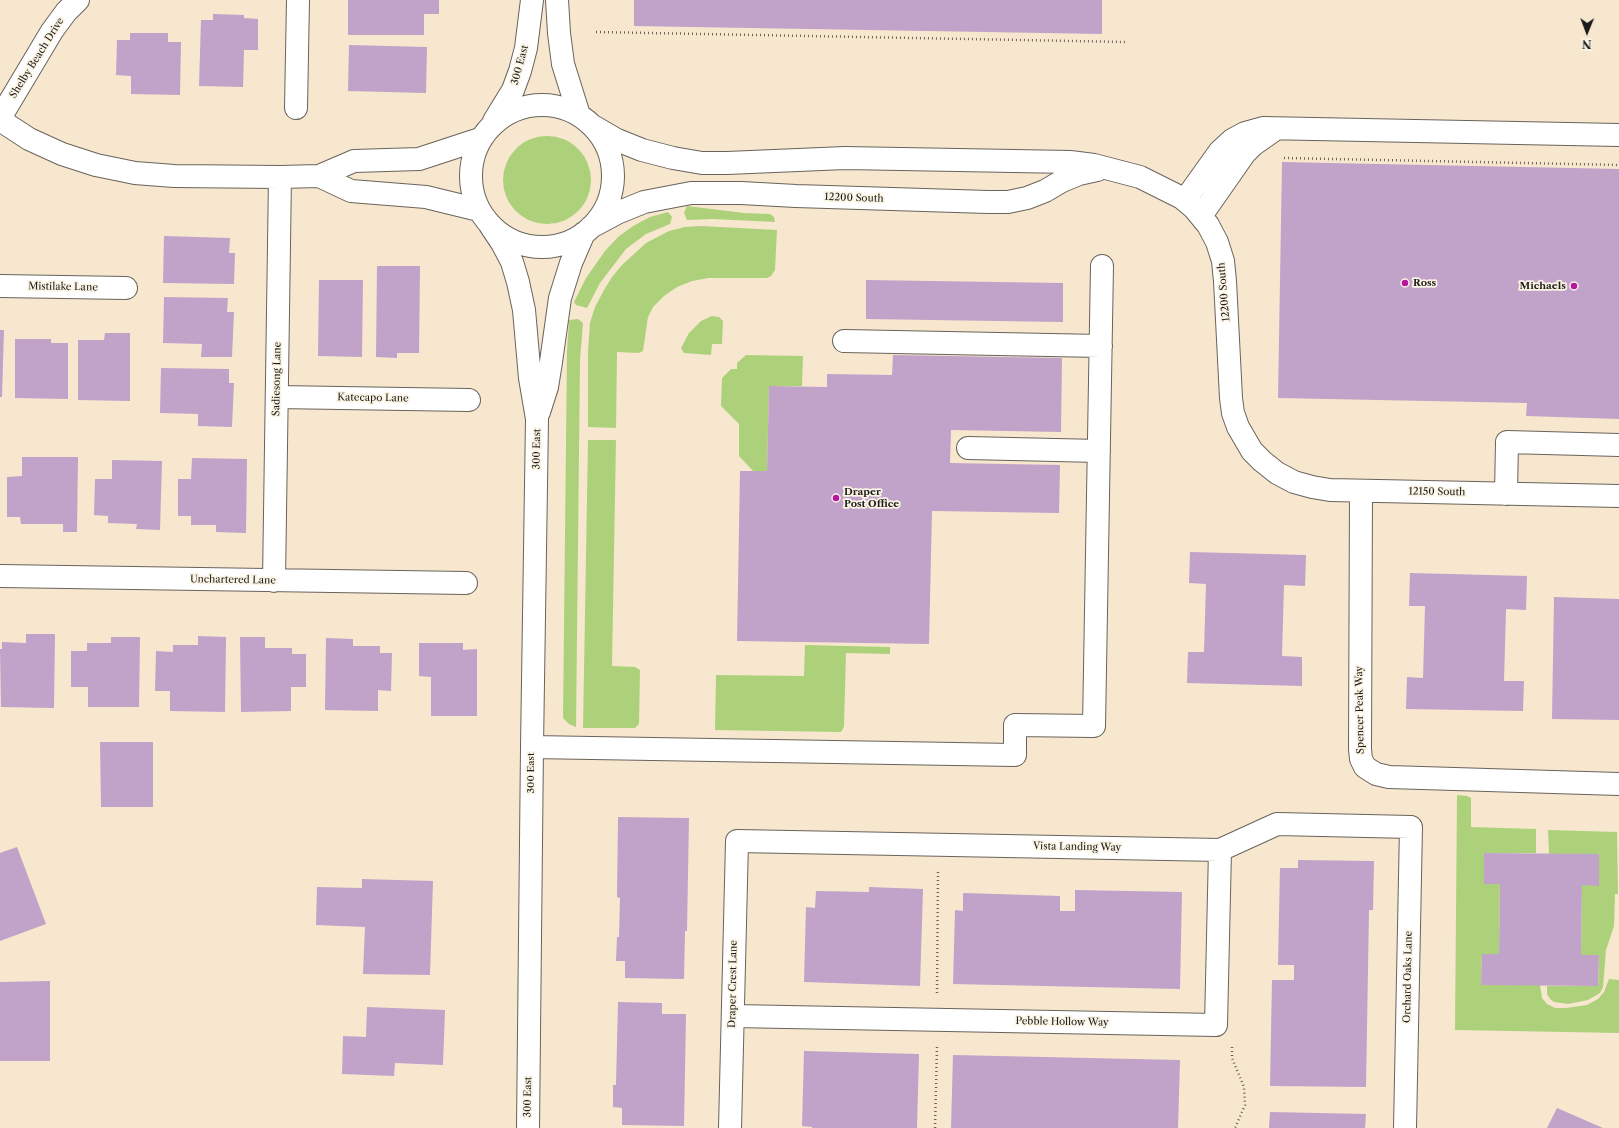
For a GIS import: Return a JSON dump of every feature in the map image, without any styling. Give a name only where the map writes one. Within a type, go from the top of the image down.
[{"type":"street","name":"Shelby Beach Drive","points":[[0,119],[52,31],[66,12],[78,0]]},
{"type":"street","points":[[296,108],[298,0]]},
{"type":"street","name":"300 East","points":[[486,132],[513,90],[520,71],[526,48],[532,0]]},
{"type":"street","points":[[319,176],[351,191],[426,197],[485,218],[508,238],[519,243],[535,247],[552,246],[569,242],[588,230],[603,213],[610,196],[613,177],[611,159],[604,142],[586,121],[563,64],[558,33],[557,0]]},
{"type":"street","points":[[485,218],[472,193],[470,174],[473,156],[486,132],[507,113],[525,106],[543,105],[562,107],[586,121]]},
{"type":"street","points":[[0,119],[29,139],[62,154],[96,165],[127,172],[174,176],[319,176],[354,160],[419,159],[486,132]]},
{"type":"street","name":"12200 South","points":[[586,121],[617,140],[642,150],[673,158],[702,162],[727,164],[797,159],[852,158],[1070,162],[1117,170],[1146,179],[1163,187],[1185,200],[1201,216],[1208,225],[1214,237],[1223,261],[1233,413],[1244,441],[1262,461]]},
{"type":"street","points":[[1185,200],[1220,151],[1232,140],[1253,130],[1279,128],[1619,135]]},
{"type":"street","points":[[1201,216],[1245,153],[1265,135],[1279,128]]},
{"type":"street","name":"12200 South","points":[[588,230],[617,213],[644,202],[691,193],[741,193],[1008,202],[1027,198],[1045,191],[1062,180],[1080,174],[1098,170],[1117,170]]},
{"type":"street","name":"Sadiesong Lane","points":[[274,581],[280,177]]},
{"type":"street","name":"300 East","points":[[485,218],[502,243],[512,262],[518,282],[524,310],[530,378],[537,419],[528,1128]]},
{"type":"street","name":"300 East","points":[[537,419],[550,368],[560,298],[571,263],[588,230]]},
{"type":"street","points":[[532,747],[1015,755],[1015,725],[1094,726],[1102,266]]},
{"type":"street","name":"Mistilake Lane","points":[[0,286],[126,288]]},
{"type":"street","points":[[844,341],[1101,346]]},
{"type":"street","name":"Katecapo Lane","points":[[277,397],[468,400]]},
{"type":"street","points":[[1506,494],[1507,442],[1619,445]]},
{"type":"street","points":[[968,448],[1099,451]]},
{"type":"street","name":"12150 South","points":[[1262,461],[1277,473],[1294,482],[1330,490],[1619,496]]},
{"type":"street","name":"Spencer Peak Way","points":[[1360,491],[1360,759],[1365,767],[1376,774],[1389,777],[1619,784]]},
{"type":"street","name":"Unchartered Lane","points":[[0,576],[466,583]]},
{"type":"street","name":"Vista Landing Way","points":[[736,841],[1220,850],[1277,824],[1411,827]]},
{"type":"street","name":"Orchard Oaks Lane","points":[[1405,1128],[1411,827]]},
{"type":"street","name":"Draper Crest Lane","points":[[730,1128],[736,841]]},
{"type":"street","name":"Pebble Hollow Way","points":[[733,1016],[1216,1025],[1220,850]]},
{"type":"path","points":[[596,32],[1126,42]]},
{"type":"path","points":[[1278,158],[1619,165]]},
{"type":"path","points":[[937,999],[938,867]]},
{"type":"path","points":[[1232,1041],[1232,1058],[1245,1093],[1245,1105],[1236,1128]]},
{"type":"path","points":[[935,1128],[937,1046]]},
{"type":"green space","points":[[538,136],[556,136],[572,143],[584,155],[591,171],[591,189],[584,205],[572,217],[556,224],[538,224],[522,217],[510,205],[503,189],[503,171],[510,155],[522,143]]},
{"type":"green space","points":[[687,206],[744,213],[770,214],[774,217],[775,222],[712,219],[687,220],[684,213]]},
{"type":"green space","points":[[668,212],[672,217],[670,224],[646,234],[626,249],[600,283],[587,308],[576,305],[574,302],[586,278],[605,251],[618,237],[633,226],[650,217]]},
{"type":"green space","points":[[701,226],[777,230],[775,270],[771,276],[767,278],[709,278],[692,281],[677,287],[664,296],[653,307],[648,317],[643,351],[639,353],[617,352],[616,428],[588,427],[588,352],[590,323],[595,307],[604,290],[622,265],[646,243],[669,231],[685,227]]},
{"type":"green space","points":[[712,316],[719,317],[723,321],[722,344],[712,344],[711,355],[684,353],[681,348],[689,333],[701,321]]},
{"type":"green space","points":[[578,319],[583,323],[580,360],[576,727],[569,724],[563,718],[567,351],[569,320]]},
{"type":"green space","points":[[746,355],[803,356],[802,386],[769,386],[767,471],[753,471],[739,456],[739,424],[721,406],[722,378],[731,369],[737,369],[737,363]]},
{"type":"green space","points":[[588,440],[616,440],[612,666],[635,667],[640,670],[639,724],[635,728],[583,728]]},
{"type":"green space","points":[[805,645],[890,647],[890,654],[846,653],[844,726],[842,731],[715,730],[716,675],[804,676]]},
{"type":"green space","points":[[1457,795],[1471,798],[1471,827],[1536,829],[1536,853],[1484,853],[1484,883],[1500,884],[1499,954],[1482,954],[1481,985],[1540,985],[1542,998],[1547,1004],[1555,1008],[1566,1008],[1587,1005],[1598,999],[1604,992],[1609,979],[1619,980],[1619,1033],[1455,1030]]},
{"type":"green space","points":[[1548,830],[1617,832],[1618,894],[1615,894],[1614,926],[1606,950],[1603,987],[1600,993],[1588,1000],[1568,1004],[1554,1002],[1550,999],[1547,994],[1547,986],[1598,986],[1599,956],[1581,955],[1582,885],[1599,885],[1549,854]]},
{"type":"building","points":[[348,0],[439,0],[439,14],[424,14],[424,35],[348,35]]},
{"type":"building","points":[[634,0],[1102,0],[1102,34],[634,26]]},
{"type":"building","points":[[213,14],[244,15],[244,18],[258,19],[258,50],[244,50],[243,87],[199,86],[201,20],[213,20]]},
{"type":"building","points":[[130,33],[168,33],[168,42],[181,42],[180,95],[131,94],[131,76],[116,75],[117,40],[130,40]]},
{"type":"building","points":[[349,45],[427,47],[426,93],[348,91]]},
{"type":"building","name":"Ross","points":[[1282,162],[1619,169],[1619,419],[1526,416],[1527,403],[1278,398]]},
{"type":"building","points":[[164,236],[230,238],[229,253],[235,253],[234,284],[163,283]]},
{"type":"building","points":[[377,266],[420,266],[419,353],[397,353],[397,358],[376,357]]},
{"type":"building","points":[[319,280],[363,280],[362,357],[318,356]]},
{"type":"building","points":[[866,280],[1063,283],[1063,322],[866,319]]},
{"type":"building","points":[[164,297],[228,298],[227,312],[234,312],[232,357],[201,357],[202,344],[163,343]]},
{"type":"building","points":[[0,330],[4,330],[2,397],[0,397]]},
{"type":"building","points":[[105,333],[130,333],[130,401],[78,400],[78,340],[104,340]]},
{"type":"building","points":[[15,339],[51,339],[51,343],[68,343],[68,399],[15,398]]},
{"type":"building","name":"Draper Post Office","points":[[893,355],[1062,358],[1061,432],[951,430],[950,463],[1060,465],[1059,513],[932,511],[929,644],[737,641],[740,471],[767,471],[769,386],[827,387],[827,374],[892,375]]},
{"type":"building","points":[[161,368],[229,369],[229,383],[234,383],[232,427],[198,426],[198,414],[160,413]]},
{"type":"building","points":[[22,457],[78,457],[77,532],[63,532],[63,524],[21,524],[20,517],[7,517],[7,477],[22,476]]},
{"type":"building","points":[[192,458],[247,459],[246,533],[216,532],[216,525],[191,525],[191,516],[178,516],[178,479],[191,479]]},
{"type":"building","points":[[112,460],[162,461],[160,530],[136,529],[137,524],[108,523],[108,516],[94,515],[95,479],[112,479]]},
{"type":"building","points":[[1190,552],[1306,555],[1305,586],[1284,585],[1282,656],[1302,657],[1302,686],[1187,683],[1188,652],[1204,652],[1206,584],[1189,583]]},
{"type":"building","points":[[1410,573],[1527,576],[1526,610],[1506,609],[1504,681],[1524,681],[1523,711],[1406,709],[1407,677],[1423,678],[1425,606],[1409,606]]},
{"type":"building","points":[[1554,597],[1619,599],[1619,720],[1552,719]]},
{"type":"building","points":[[26,634],[55,634],[54,708],[1,707],[0,649],[2,649],[2,642],[26,643]]},
{"type":"building","points":[[198,636],[226,637],[225,712],[170,711],[170,691],[155,691],[156,651],[173,652],[173,645],[198,645]]},
{"type":"building","points":[[111,637],[140,637],[139,707],[88,707],[88,687],[71,687],[71,651],[87,651],[87,643],[111,643]]},
{"type":"building","points":[[240,637],[265,637],[265,648],[292,648],[292,654],[306,654],[306,687],[291,687],[291,711],[241,712]]},
{"type":"building","points":[[326,638],[353,639],[353,646],[380,646],[380,653],[392,653],[391,691],[378,690],[378,711],[325,710]]},
{"type":"building","points":[[419,643],[463,643],[463,650],[477,649],[477,716],[431,716],[431,677],[419,676]]},
{"type":"building","points":[[100,742],[153,742],[153,807],[101,807]]},
{"type":"building","points":[[618,817],[689,818],[687,931],[685,931],[684,979],[625,978],[625,961],[616,961],[617,937],[619,937],[620,898],[617,897]]},
{"type":"building","points":[[17,847],[46,924],[0,941],[0,853]]},
{"type":"building","points":[[1484,853],[1599,854],[1599,886],[1582,885],[1581,955],[1599,955],[1598,986],[1481,985],[1482,954],[1499,954],[1500,884],[1484,884]]},
{"type":"building","points":[[1298,860],[1374,861],[1373,910],[1369,910],[1366,1087],[1270,1086],[1272,980],[1294,980],[1294,965],[1278,965],[1280,868],[1298,868]]},
{"type":"building","points":[[362,879],[433,881],[430,975],[363,974],[365,927],[316,925],[317,887],[362,888]]},
{"type":"building","points":[[869,887],[923,889],[920,986],[804,982],[806,907],[815,908],[816,891],[869,892]]},
{"type":"building","points":[[1075,890],[1182,892],[1180,989],[953,984],[955,910],[963,911],[963,893],[1060,896],[1060,911],[1075,911]]},
{"type":"building","points":[[50,981],[50,1061],[0,1061],[0,982]]},
{"type":"building","points":[[618,1002],[662,1003],[662,1014],[686,1014],[684,1126],[622,1125],[622,1108],[613,1107],[613,1085],[616,1085]]},
{"type":"building","points":[[367,1007],[445,1010],[443,1065],[395,1063],[394,1076],[342,1074],[343,1036],[366,1037]]},
{"type":"building","points":[[804,1051],[919,1054],[917,1128],[812,1128],[802,1126]]},
{"type":"building","points":[[953,1055],[1180,1060],[1178,1128],[951,1128]]},
{"type":"building","points":[[1557,1108],[1603,1128],[1547,1128]]},
{"type":"building","points":[[1270,1112],[1366,1114],[1365,1128],[1269,1128]]},
{"type":"place","name":"Ross","points":[[1405,283]]},
{"type":"place","name":"Michaels","points":[[1574,286]]},
{"type":"place","name":"Draper Post Office","points":[[836,498]]}]
